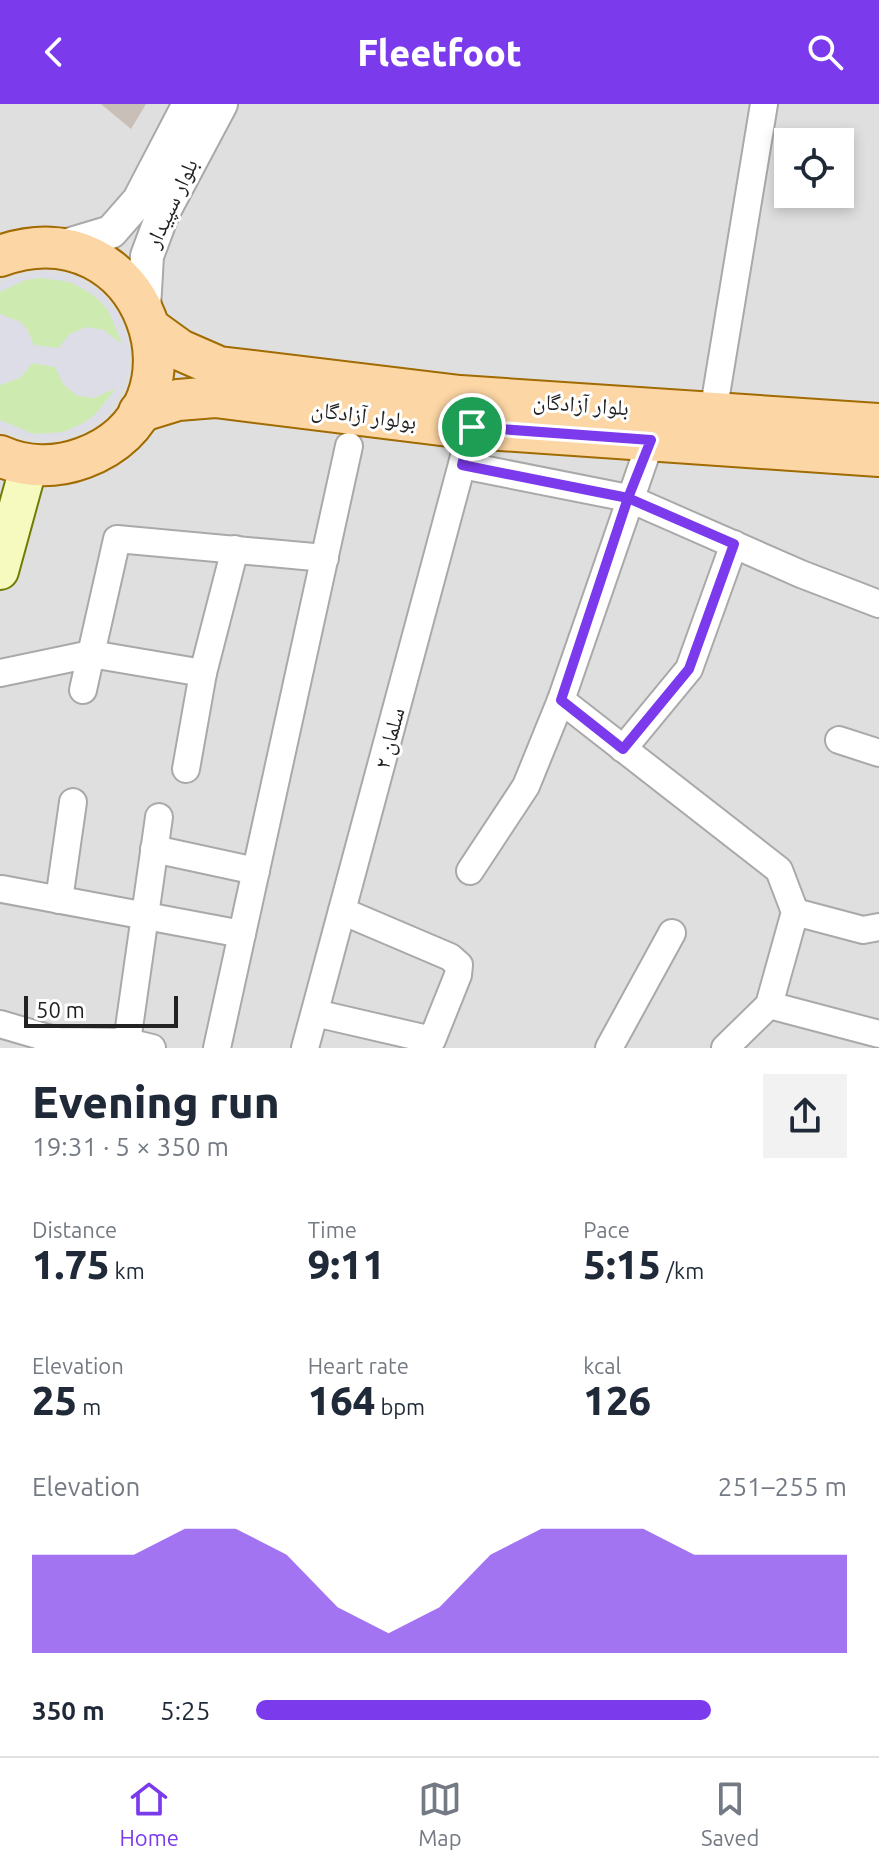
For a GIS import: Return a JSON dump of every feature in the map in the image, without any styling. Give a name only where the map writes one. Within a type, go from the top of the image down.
[{"type":"main road","points":[[0,256],[39,246],[61,247]]},
{"type":"main road","name":"بلوار آزادگان","points":[[61,247],[101,262],[125,282],[147,318],[180,350],[219,367],[460,396],[879,424]]},
{"type":"main road","points":[[0,571],[14,460],[71,462],[92,455],[110,444],[139,412],[153,371],[147,318]]},
{"type":"main road","name":"بولوار آزادگان","points":[[139,412],[178,400],[215,397],[467,446],[651,440],[879,456]]},
{"type":"street","name":"بلوار سپیدار","points":[[61,247],[111,232],[139,200],[189,104]]},
{"type":"street","name":"بلوار سپیدار","points":[[147,318],[147,256],[163,213],[221,104]]},
{"type":"street","points":[[713,413],[764,104]]},
{"type":"street","points":[[470,871],[526,786],[561,700],[628,498],[651,440]]},
{"type":"street","points":[[217,1048],[349,446]]},
{"type":"street","points":[[467,446],[628,498],[879,604]]},
{"type":"street","name":"سلمان ۲","points":[[305,1048],[467,446]]},
{"type":"street","points":[[83,690],[117,539],[325,558]]},
{"type":"street","points":[[623,749],[689,669],[734,544]]},
{"type":"street","points":[[186,769],[203,673],[235,549]]},
{"type":"street","points":[[0,673],[91,654],[203,673]]},
{"type":"street","points":[[561,700],[779,870],[795,912],[769,1005],[725,1048]]},
{"type":"street","points":[[839,740],[879,753]]},
{"type":"street","points":[[59,900],[73,802]]},
{"type":"street","points":[[0,1024],[58,1041],[122,1045],[147,915],[159,817]]},
{"type":"street","points":[[154,849],[256,871]]},
{"type":"street","points":[[2,889],[242,934]]},
{"type":"street","points":[[315,1013],[432,1040],[458,975],[459,965],[450,957],[342,911]]},
{"type":"street","points":[[795,912],[863,930],[879,927]]},
{"type":"street","points":[[609,1048],[672,933]]},
{"type":"street","points":[[769,1005],[879,1034]]},
{"type":"shaded area","points":[[0,104],[879,104],[879,1048],[0,1048]]},
{"type":"shaded area","points":[[41,271],[73,276],[102,293],[121,319],[130,351],[125,384],[108,413],[81,432],[49,441],[17,436],[0,428],[0,420],[34,434],[64,432],[92,419],[116,388],[94,398],[77,395],[63,384],[55,367],[32,363],[20,378],[0,385],[0,314],[21,322],[34,345],[58,348],[70,334],[87,327],[104,330],[122,344],[108,309],[97,297],[71,282],[41,278],[25,280],[0,292],[0,285],[8,280]]},
{"type":"green space","points":[[41,277],[71,283],[95,297],[113,319],[123,348],[86,327],[70,334],[58,349],[34,345],[27,328],[0,314],[0,292],[25,280]]},
{"type":"green space","points":[[31,363],[56,367],[68,387],[81,396],[97,395],[118,386],[96,414],[82,424],[66,431],[33,434],[0,420],[0,385],[27,371]]},
{"type":"building","points":[[101,104],[146,104],[131,129]]},
{"type":"route","points":[[472,427],[462,465],[628,498],[561,700],[623,749],[689,669],[734,544],[628,498],[651,440],[472,427]]}]
